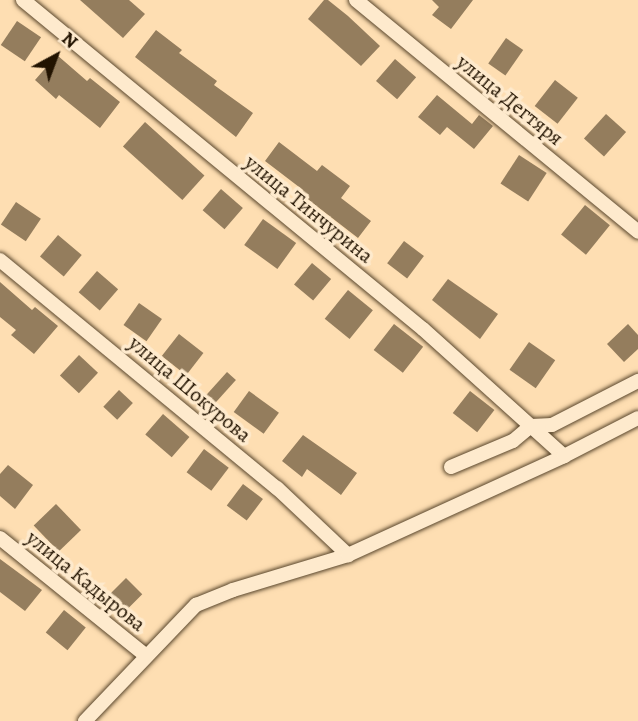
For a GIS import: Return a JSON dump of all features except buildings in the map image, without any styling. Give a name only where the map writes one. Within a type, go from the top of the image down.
[{"type":"street","name":"улица Тинчурина","points":[[23,0],[423,330],[564,456]]},
{"type":"street","name":"улица Дегтяря","points":[[356,0],[638,232]]},
{"type":"street","name":"улица Шокурова","points":[[0,260],[277,488],[348,555]]},
{"type":"street","points":[[450,467],[513,441],[531,426],[552,425],[638,381]]},
{"type":"street","points":[[85,721],[196,605],[233,590],[348,555],[564,456],[638,418]]},
{"type":"street","name":"улица Кадырова","points":[[0,538],[146,656]]}]
